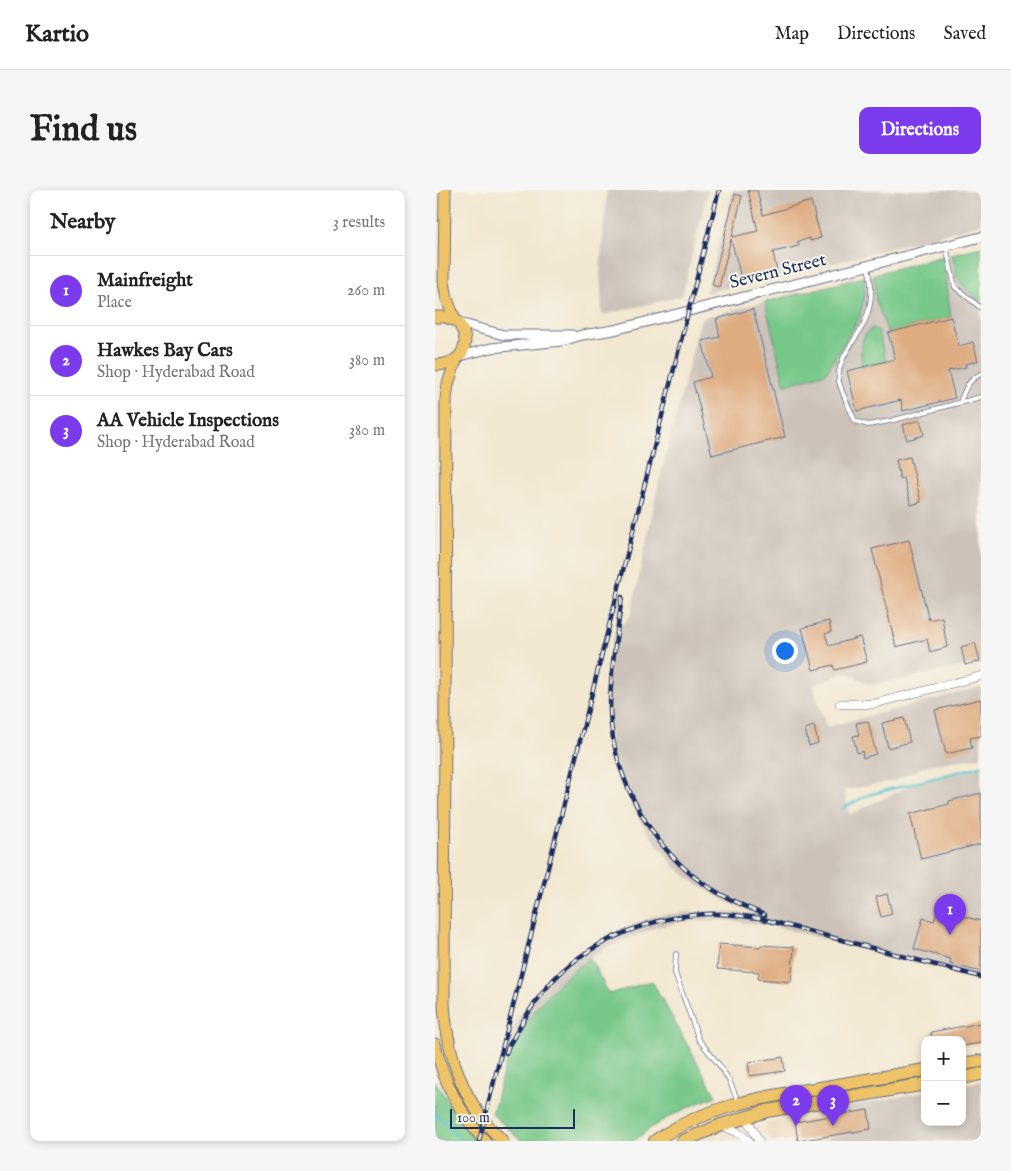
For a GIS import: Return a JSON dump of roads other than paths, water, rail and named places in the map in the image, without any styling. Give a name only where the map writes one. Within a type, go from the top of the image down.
[{"type":"highway","points":[[966,1063],[981,1061]]},
{"type":"highway","points":[[655,1141],[674,1128],[695,1118],[739,1103],[774,1095],[921,1071]]},
{"type":"highway","points":[[966,1077],[981,1074]]},
{"type":"highway","points":[[683,1141],[746,1117],[789,1107],[921,1085]]},
{"type":"main road","points":[[445,190],[444,282],[447,299],[465,337],[464,346],[448,384],[446,399],[445,1028],[450,1050],[463,1086],[473,1106],[503,1141]]},
{"type":"main road","points":[[435,317],[445,317],[457,322]]},
{"type":"main road","points":[[435,365],[446,364],[458,358]]},
{"type":"main road","points":[[435,1044],[449,1088],[466,1117],[485,1141]]},
{"type":"street","name":"Severn Street","points":[[458,358],[491,348],[562,341],[614,330],[981,237]]},
{"type":"street","name":"Severn Street","points":[[457,322],[504,335],[582,336]]},
{"type":"street","points":[[840,704],[873,704],[981,676]]},
{"type":"street","points":[[739,1103],[759,1141]]},
{"type":"street","points":[[721,1125],[737,1132],[749,1141]]},
{"type":"lane","points":[[946,246],[955,287],[981,308]]},
{"type":"lane","points":[[867,266],[870,276],[871,301],[865,321],[840,365],[839,381],[855,421],[869,425],[981,396]]},
{"type":"lane","points":[[961,402],[972,378],[981,374]]},
{"type":"lane","points":[[676,954],[675,973],[699,1040],[729,1080],[739,1103]]},
{"type":"waterway","points":[[841,809],[868,795],[981,766]]},
{"type":"waterway","points":[[435,1113],[462,1141]]},
{"type":"railway","points":[[479,1141],[719,190]]},
{"type":"railway","points":[[622,597],[612,667],[610,710],[612,733],[624,779],[646,822],[675,859],[692,875],[718,893],[765,915]]},
{"type":"railway","points":[[506,1053],[536,1002],[555,978],[573,963],[592,949],[614,937],[636,928],[683,916],[719,914],[759,918],[981,977]]},
{"type":"place","name":"Mainfreight","points":[[950,935]]},
{"type":"place","name":"Hawkes Bay Cars","points":[[796,1126]]},
{"type":"place","name":"AA Vehicle Inspections","points":[[833,1126]]}]
